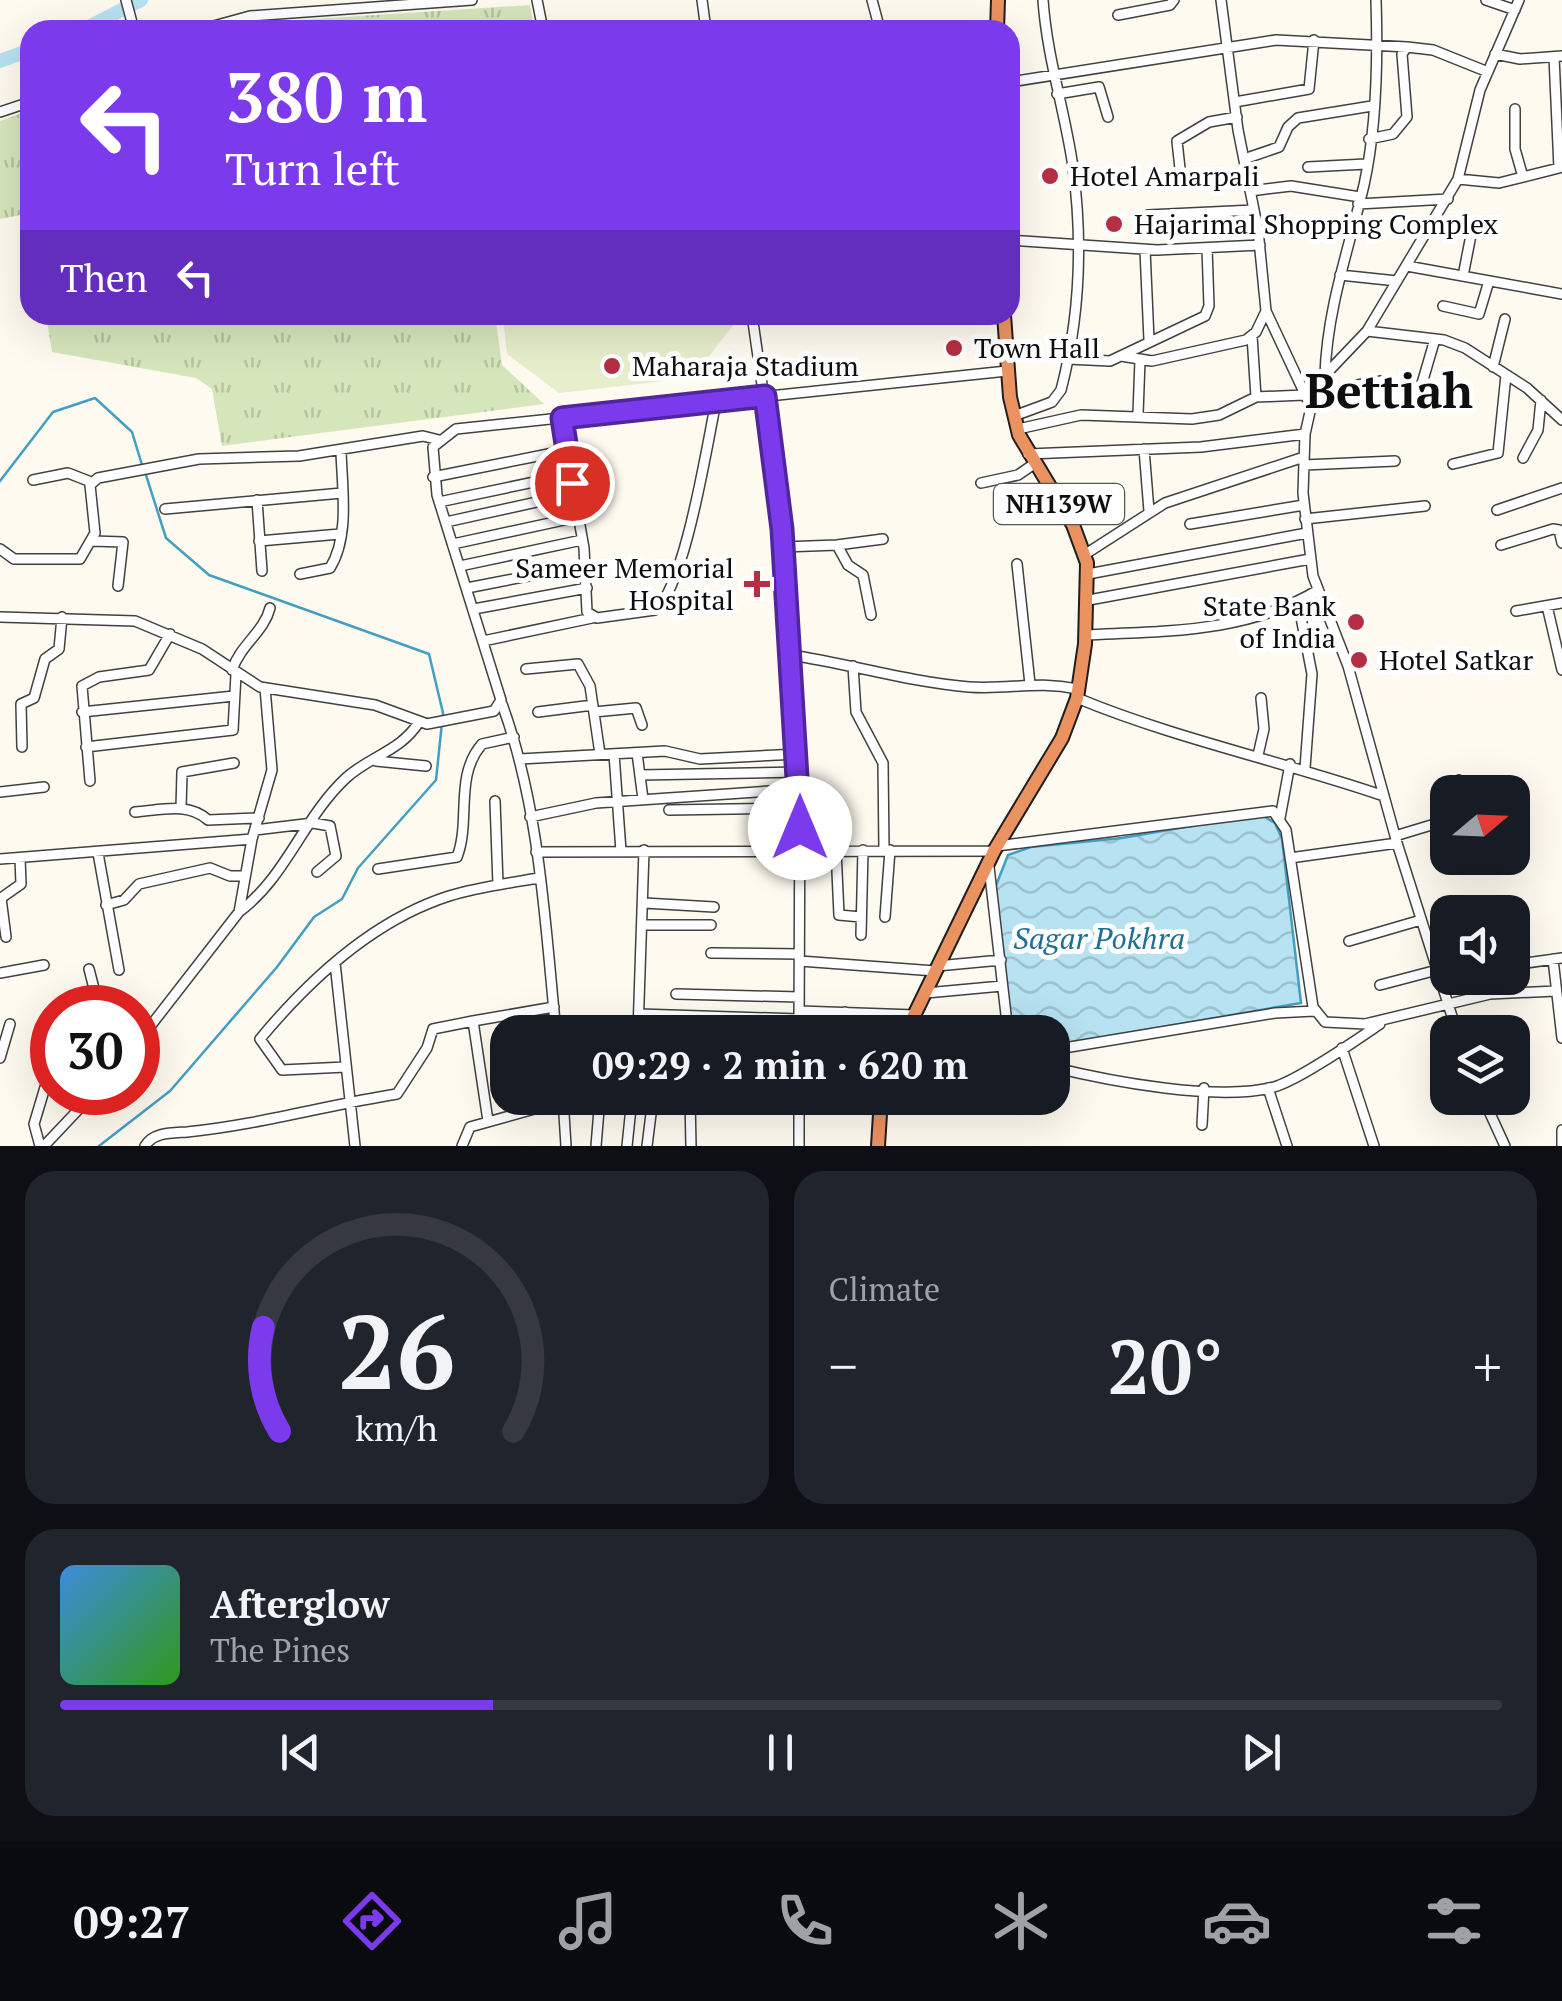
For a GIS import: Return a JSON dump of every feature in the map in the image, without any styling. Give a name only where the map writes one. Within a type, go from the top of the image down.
[{"type":"highway","name":"NH139W","points":[[915,1015],[993,853],[1062,738],[1077,694],[1086,635],[1089,600],[1084,555],[1072,525],[1031,459],[1016,423],[1007,372],[1005,325]]},
{"type":"highway","points":[[878,1146],[880,1115]]},
{"type":"street","points":[[236,20],[472,0]]},
{"type":"street","points":[[1016,423],[1058,398],[1075,324],[1079,243],[1073,167],[1052,75],[1043,0]]},
{"type":"street","points":[[1118,15],[1170,6],[1174,0]]},
{"type":"street","points":[[1221,0],[1236,117],[1260,245],[1266,311],[1311,407]]},
{"type":"street","points":[[1385,0],[1376,1],[1377,45],[1366,164],[1340,275],[1325,374],[1305,434],[1304,505],[1318,590],[1348,666],[1430,948]]},
{"type":"street","points":[[1325,374],[1367,331],[1458,179],[1470,121],[1517,5],[1486,0]]},
{"type":"street","points":[[1020,80],[1276,40],[1407,46],[1433,50],[1488,72]]},
{"type":"street","points":[[1234,102],[1309,89],[1314,40]]},
{"type":"street","points":[[1369,139],[1393,134],[1407,117],[1402,54],[1407,46]]},
{"type":"street","points":[[1458,179],[1489,183],[1560,170],[1558,57],[1496,54]]},
{"type":"street","points":[[1057,94],[1100,87],[1108,118]]},
{"type":"street","points":[[1244,159],[1279,146],[1288,126],[1298,118],[1372,106]]},
{"type":"street","points":[[1515,109],[1515,148],[1523,177]]},
{"type":"street","points":[[1180,178],[1177,141],[1210,122],[1236,117]]},
{"type":"street","points":[[1308,168],[1366,164]]},
{"type":"street","points":[[1250,191],[1291,186],[1359,201],[1448,198]]},
{"type":"street","points":[[1148,215],[1254,210]]},
{"type":"street","points":[[1435,222],[1470,235],[1463,276]]},
{"type":"street","points":[[1020,240],[1145,250],[1260,245]]},
{"type":"street","points":[[1068,359],[1104,362],[1208,312],[1206,248]]},
{"type":"street","points":[[1145,250],[1149,340]]},
{"type":"street","points":[[1407,266],[1562,294]]},
{"type":"street","points":[[1340,275],[1397,281]]},
{"type":"street","points":[[1442,306],[1480,314],[1489,281]]},
{"type":"street","points":[[1256,397],[1252,336],[1266,311]]},
{"type":"street","points":[[1493,368],[1505,319]]},
{"type":"street","points":[[754,325],[783,548],[798,754],[800,1015]]},
{"type":"street","points":[[1367,331],[1435,339],[1464,348],[1541,400],[1562,420]]},
{"type":"street","points":[[1121,356],[1140,360],[1202,351],[1252,336]]},
{"type":"street","points":[[1418,397],[1435,339]]},
{"type":"street","points":[[1138,414],[1140,360]]},
{"type":"street","points":[[555,1015],[540,878],[520,759],[439,502],[434,448],[439,440],[456,429],[1007,372]]},
{"type":"street","points":[[1453,464],[1498,453],[1506,375]]},
{"type":"street","points":[[1317,392],[1381,381]]},
{"type":"street","points":[[1016,423],[1062,416],[1138,414],[1192,419],[1219,415],[1256,397],[1304,395]]},
{"type":"street","points":[[1524,458],[1538,430],[1541,400]]},
{"type":"street","points":[[484,641],[592,618],[655,610],[665,599],[684,550],[716,402]]},
{"type":"street","points":[[562,418],[582,540],[587,612],[592,618]]},
{"type":"street","points":[[981,483],[1018,475],[1031,459],[1216,446],[1305,434]]},
{"type":"street","points":[[32,480],[68,473],[91,482],[199,459],[340,451],[424,436],[439,440]]},
{"type":"street","points":[[1144,449],[1149,510]]},
{"type":"street","points":[[434,476],[568,450]]},
{"type":"street","points":[[300,574],[330,568],[340,534],[340,451]]},
{"type":"street","points":[[1084,555],[1149,510],[1304,461],[1395,461]]},
{"type":"street","points":[[439,502],[572,474]]},
{"type":"street","points":[[0,549],[14,559],[80,559],[93,541],[91,482]]},
{"type":"street","points":[[1497,510],[1562,488]]},
{"type":"street","points":[[165,508],[342,493]]},
{"type":"street","points":[[446,522],[573,494]]},
{"type":"street","points":[[256,500],[262,571]]},
{"type":"street","points":[[1190,524],[1304,505]]},
{"type":"street","points":[[1305,519],[1425,506]]},
{"type":"street","points":[[452,544],[578,517]]},
{"type":"street","points":[[1501,544],[1556,528],[1562,543]]},
{"type":"street","points":[[1088,574],[1307,533]]},
{"type":"street","points":[[259,541],[340,534]]},
{"type":"street","points":[[783,548],[884,539]]},
{"type":"street","points":[[460,566],[582,540]]},
{"type":"street","points":[[93,541],[123,542],[118,586]]},
{"type":"street","points":[[836,545],[848,565],[863,576],[871,615]]},
{"type":"street","points":[[1089,600],[1310,558]]},
{"type":"street","points":[[1017,564],[1030,684]]},
{"type":"street","points":[[467,588],[585,565]]},
{"type":"street","points":[[474,609],[586,588]]},
{"type":"street","points":[[1086,635],[1220,626],[1276,614],[1318,590]]},
{"type":"street","points":[[1298,602],[1312,674],[1305,768]]},
{"type":"street","points":[[1516,612],[1562,603]]},
{"type":"street","points":[[1548,606],[1562,670]]},
{"type":"street","points":[[86,747],[233,730],[234,672],[241,647],[265,622],[270,608]]},
{"type":"street","points":[[0,617],[135,621],[170,634],[265,688],[375,705],[419,722],[442,723],[494,710],[502,704]]},
{"type":"street","points":[[22,748],[21,704],[34,698],[45,659],[59,649],[62,617]]},
{"type":"street","points":[[90,782],[82,686],[99,677],[148,670],[170,634]]},
{"type":"street","points":[[790,655],[967,687],[1030,684],[1077,694],[1124,718],[1305,768],[1384,796]]},
{"type":"street","points":[[526,669],[575,662],[589,682],[600,754]]},
{"type":"street","points":[[853,666],[856,712],[883,763],[886,917]]},
{"type":"street","points":[[239,912],[272,770],[265,688]]},
{"type":"street","points":[[82,712],[234,696]]},
{"type":"street","points":[[1258,755],[1264,729],[1260,698]]},
{"type":"street","points":[[538,712],[636,708],[642,726]]},
{"type":"street","points":[[160,1014],[239,912],[274,881],[345,779],[405,741],[419,722]]},
{"type":"street","points":[[378,869],[457,857],[464,791],[473,756],[482,744],[514,736]]},
{"type":"street","points":[[520,759],[670,751],[719,758],[798,754]]},
{"type":"street","points":[[637,752],[643,799]]},
{"type":"street","points":[[614,754],[622,851]]},
{"type":"street","points":[[719,758],[720,794]]},
{"type":"street","points":[[374,760],[426,766]]},
{"type":"street","points":[[180,808],[182,772],[234,763]]},
{"type":"street","points":[[1290,764],[1280,818],[1314,1012]]},
{"type":"street","points":[[640,774],[799,772]]},
{"type":"street","points":[[0,792],[44,787]]},
{"type":"street","points":[[530,817],[619,801],[800,789]]},
{"type":"street","points":[[495,801],[498,885]]},
{"type":"street","points":[[135,812],[180,808],[197,809],[208,820],[259,818]]},
{"type":"street","points":[[669,810],[800,808]]},
{"type":"street","points":[[536,852],[993,853],[1256,811],[1273,811],[1280,818]]},
{"type":"street","points":[[0,859],[98,853],[254,835],[313,823],[332,828],[337,852],[317,872]]},
{"type":"street","points":[[1290,858],[1396,840],[1430,827]]},
{"type":"street","points":[[644,850],[639,1014],[915,1015]]},
{"type":"street","points":[[836,850],[840,914],[862,917]]},
{"type":"street","points":[[861,935],[863,850]]},
{"type":"street","points":[[98,853],[119,970]]},
{"type":"street","points":[[993,853],[1006,1015]]},
{"type":"street","points":[[6,937],[1,898],[21,884],[20,858]]},
{"type":"street","points":[[106,905],[124,900],[139,884],[210,868],[230,876],[245,876]]},
{"type":"street","points":[[346,1067],[282,1070],[260,1039],[300,991],[335,964],[436,901],[540,878]]},
{"type":"street","points":[[644,903],[714,906]]},
{"type":"street","points":[[1349,940],[1421,920]]},
{"type":"street","points":[[644,925],[711,925]]},
{"type":"street","points":[[711,954],[936,968],[1001,960]]},
{"type":"street","points":[[1530,963],[1557,959],[1556,991],[1562,1038]]},
{"type":"street","points":[[335,964],[355,1146]]},
{"type":"street","points":[[0,973],[44,965]]},
{"type":"street","points":[[89,969],[93,985]]},
{"type":"street","points":[[1380,985],[1430,972]]},
{"type":"street","points":[[926,992],[1002,986]]},
{"type":"street","points":[[1070,1047],[1275,1013],[1314,1012],[1338,1026],[1386,1020],[1490,994],[1556,991]]},
{"type":"street","points":[[676,994],[800,997]]},
{"type":"street","points":[[1445,995],[1452,1015]]},
{"type":"street","points":[[145,1146],[151,1138],[164,1134],[241,1125],[397,1094],[427,1048],[433,1029],[554,1007]]},
{"type":"street","points":[[1070,1072],[1204,1088],[1268,1088],[1386,1020]]},
{"type":"street","points":[[473,1021],[488,1121]]},
{"type":"street","points":[[0,1058],[10,1024]]},
{"type":"street","points":[[1342,1048],[1374,1146]]},
{"type":"street","points":[[1202,1124],[1204,1088]]},
{"type":"street","points":[[1268,1088],[1288,1146]]},
{"type":"street","points":[[37,1115],[34,1124],[42,1146],[72,1115]]},
{"type":"street","points":[[462,1146],[466,1129],[508,1115]]},
{"type":"street","points":[[564,1115],[566,1146]]},
{"type":"street","points":[[596,1146],[599,1115]]},
{"type":"street","points":[[627,1146],[630,1115]]},
{"type":"street","points":[[647,1146],[650,1115]]},
{"type":"street","points":[[690,1115],[691,1146]]},
{"type":"street","points":[[799,1115],[799,1146]]},
{"type":"street","points":[[1491,1115],[1505,1146]]},
{"type":"street","points":[[1562,1130],[1562,1146]]},
{"type":"green space","points":[[530,5],[532,20],[299,20]]},
{"type":"green space","points":[[20,114],[20,215],[0,219],[0,121]]},
{"type":"green space","points":[[48,325],[496,325],[502,365],[544,404],[222,446],[212,389],[196,378],[52,352]]},
{"type":"green space","name":"Maharaja Stadium","points":[[504,325],[733,325],[692,378],[559,393],[507,354]]},
{"type":"water","name":"Sagar Pokhra","points":[[1260,814],[1275,823],[1282,839],[1301,1003],[1070,1043],[1070,1015],[1010,1015],[995,888],[1008,855],[1031,847],[1122,838]]},
{"type":"waterway","points":[[102,20],[141,0]]},
{"type":"waterway","points":[[0,61],[20,54]]},
{"type":"waterway","points":[[0,481],[53,412],[95,398],[132,432],[142,465]]},
{"type":"waterway","points":[[99,1146],[170,1091],[277,967],[314,917],[342,899],[358,868],[436,780],[443,713],[429,654],[209,575],[166,538],[145,472]]},
{"type":"place","name":"Hotel Amarpali","points":[[1050,176]]},
{"type":"place","name":"Hajarimal Shopping Complex","points":[[1114,224]]},
{"type":"place","name":"Town Hall","points":[[954,348]]},
{"type":"place","name":"Maharaja Stadium","points":[[612,366]]},
{"type":"place","name":"Sameer Memorial Hospital","points":[[757,584]]},
{"type":"place","name":"State Bank of India","points":[[1356,622]]},
{"type":"place","name":"Hotel Satkar","points":[[1359,660]]},
{"type":"district","name":"Bettiah","points":[[1389,391]]},
{"type":"route","points":[[572,483],[562,418],[765,396],[782,529],[800,828]]}]
